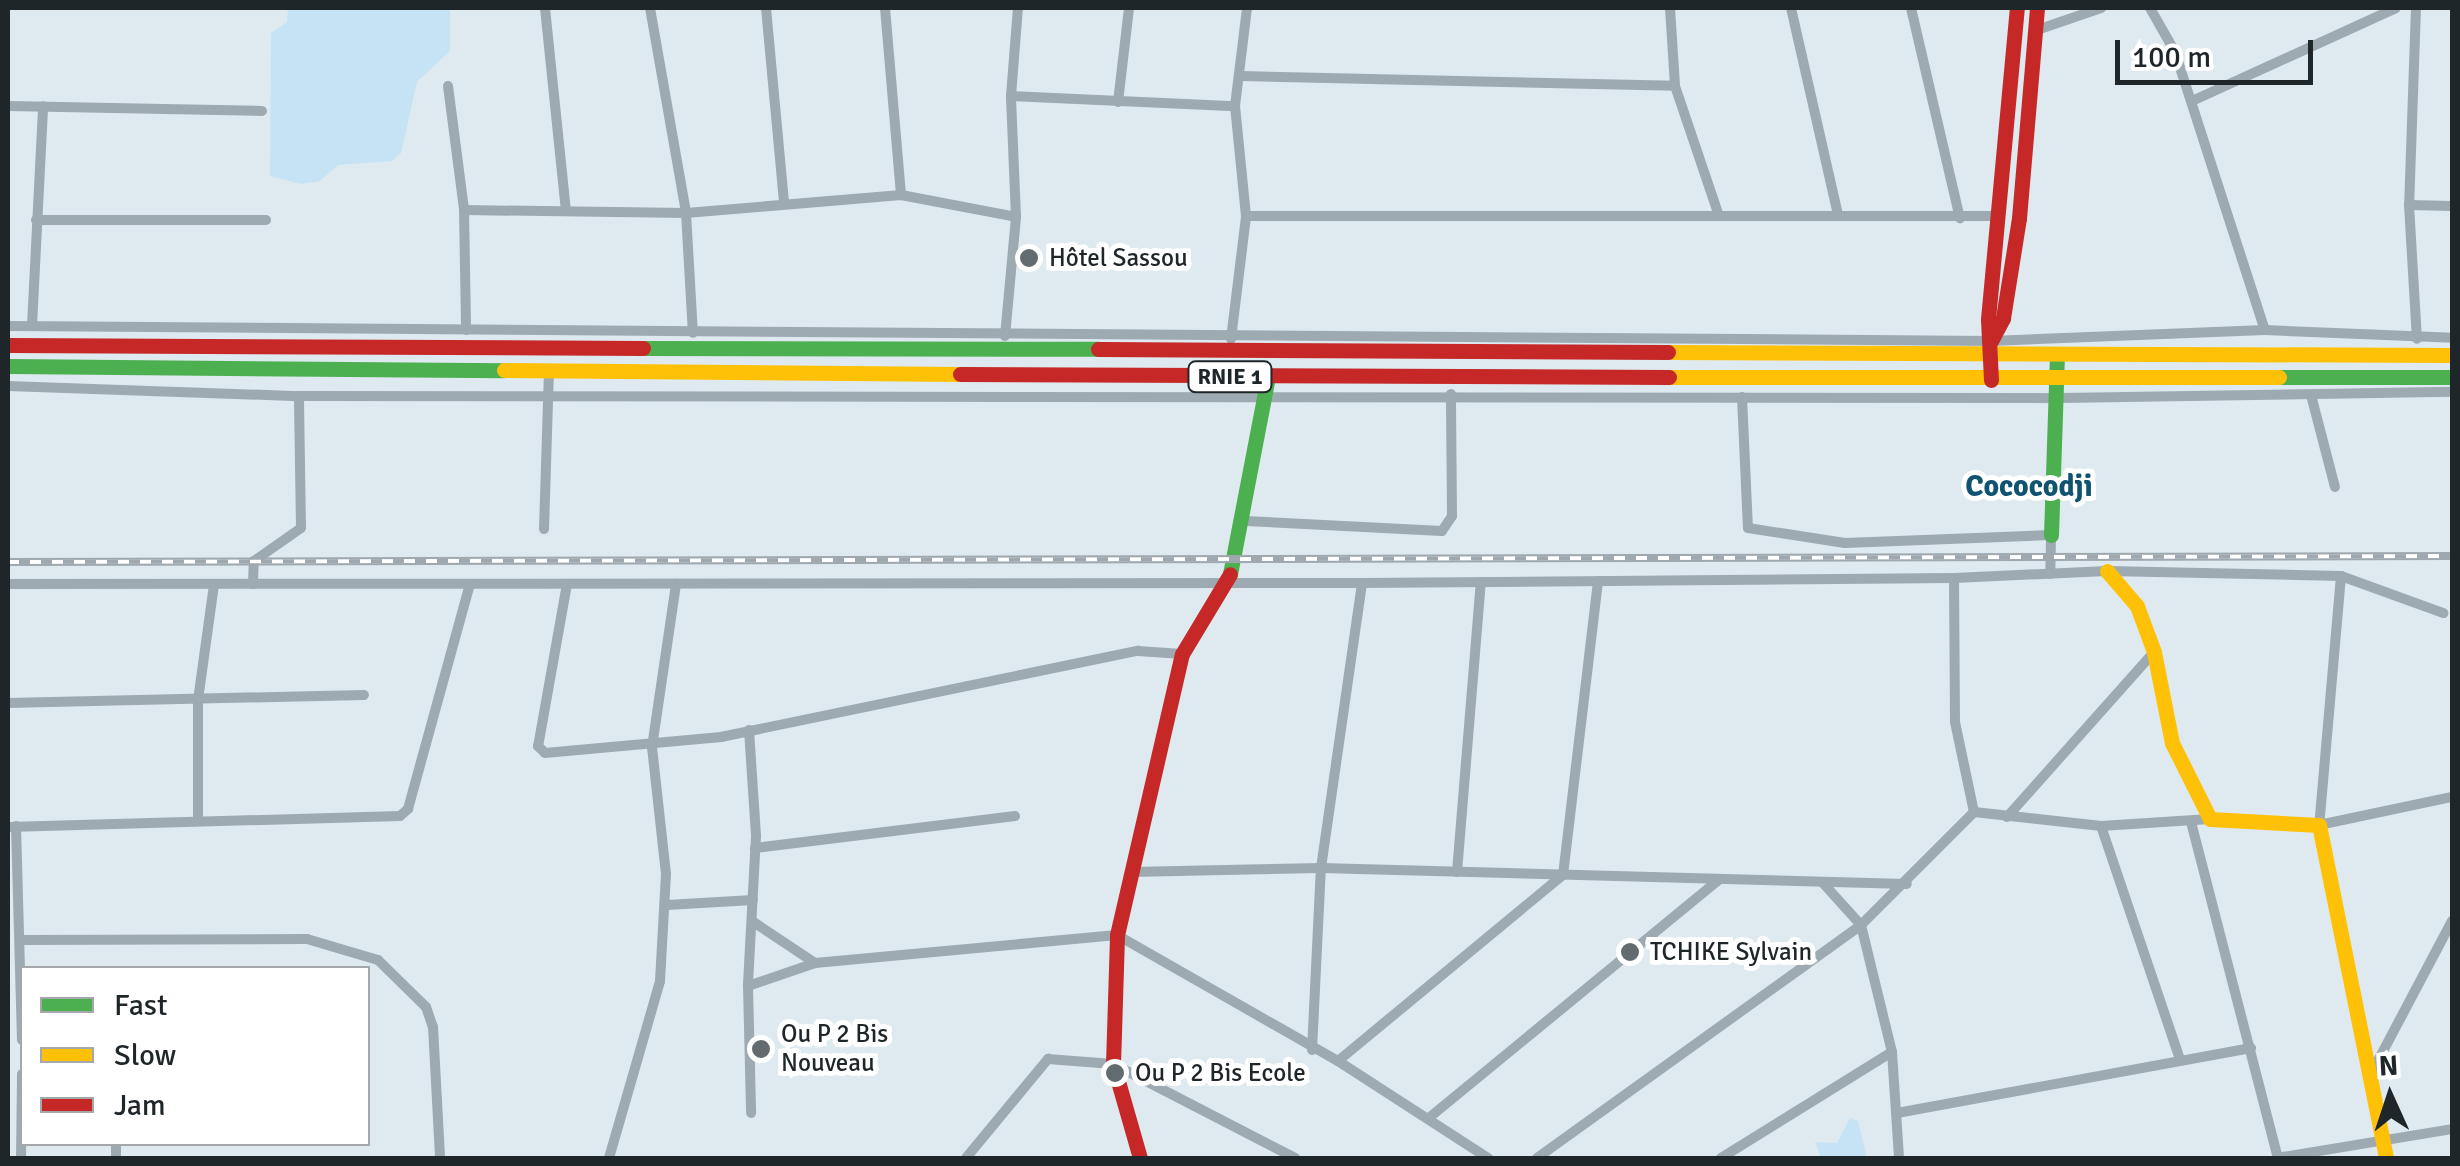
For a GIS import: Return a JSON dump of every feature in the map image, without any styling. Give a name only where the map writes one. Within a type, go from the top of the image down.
[{"type":"main road","points":[[1991,387],[1996,216],[2017,8]]},
{"type":"main road","points":[[1990,348],[2003,318],[2019,218],[2036,8]]},
{"type":"main road","name":"RNIE 1","points":[[8,345],[1990,348],[2057,356],[2452,356]]},
{"type":"main road","points":[[2051,535],[2060,398],[2057,356]]},
{"type":"main road","name":"RNIE 1","points":[[8,366],[1266,386],[1991,387],[2058,380],[2452,377]]},
{"type":"main road","points":[[1140,1158],[1113,1064],[1117,935],[1182,654],[1232,580],[1266,386]]},
{"type":"main road","points":[[2107,571],[2128,590],[2154,652],[2172,743],[2210,819],[2319,826],[2372,1072],[2384,1151]]},
{"type":"street","points":[[546,8],[566,210]]},
{"type":"street","points":[[650,8],[686,213],[693,333]]},
{"type":"street","points":[[766,8],[784,203]]},
{"type":"street","points":[[884,8],[901,195]]},
{"type":"street","points":[[1004,336],[1016,218],[1010,96],[1018,8]]},
{"type":"street","points":[[1118,102],[1129,8]]},
{"type":"street","points":[[1231,339],[1246,216],[1235,106],[1248,8]]},
{"type":"street","points":[[1670,8],[1675,86],[1719,216]]},
{"type":"street","points":[[1791,8],[1838,215]]},
{"type":"street","points":[[1910,8],[1960,218]]},
{"type":"street","points":[[2034,31],[2101,8]]},
{"type":"street","points":[[2150,8],[2161,20],[2192,101],[2265,330]]},
{"type":"street","points":[[2192,101],[2396,8]]},
{"type":"street","points":[[2416,8],[2409,205],[2417,338]]},
{"type":"street","points":[[1240,76],[1675,86]]},
{"type":"street","points":[[448,86],[464,210],[466,330]]},
{"type":"street","points":[[1010,96],[1235,106]]},
{"type":"street","points":[[8,106],[262,110]]},
{"type":"street","points":[[32,326],[42,106]]},
{"type":"street","points":[[464,210],[686,213],[901,195],[1016,218]]},
{"type":"street","points":[[2409,205],[2452,206]]},
{"type":"street","points":[[1246,216],[1996,216]]},
{"type":"street","points":[[36,220],[266,220]]},
{"type":"street","points":[[8,326],[1990,348],[2265,330],[2452,338]]},
{"type":"street","points":[[544,529],[549,373]]},
{"type":"street","points":[[8,386],[299,396],[1266,386],[1451,394],[1742,398],[1991,387],[2060,398],[2452,392]]},
{"type":"street","points":[[1245,522],[1442,531],[1452,516],[1451,394]]},
{"type":"street","points":[[2311,395],[2335,487]]},
{"type":"street","points":[[254,584],[254,561],[301,528],[299,396]]},
{"type":"street","points":[[1742,398],[1748,528],[1845,544],[2051,535],[2050,574]]},
{"type":"street","points":[[8,584],[1232,580],[1362,583],[1954,578],[2107,571],[2341,576],[2443,613]]},
{"type":"street","points":[[2341,576],[2319,826],[2452,797]]},
{"type":"street","points":[[1954,578],[1956,722],[1974,812]]},
{"type":"street","points":[[1338,1061],[1563,875],[1598,581]]},
{"type":"street","points":[[1457,872],[1481,582]]},
{"type":"street","points":[[1312,1050],[1321,868],[1362,583]]},
{"type":"street","points":[[198,819],[198,700],[214,584]]},
{"type":"street","points":[[21,966],[12,826],[405,814],[470,584]]},
{"type":"street","points":[[566,584],[538,746],[546,753],[652,747],[1138,651],[1182,654]]},
{"type":"street","points":[[609,1158],[658,994],[666,905],[652,747],[676,584]]},
{"type":"street","points":[[2007,817],[2154,652]]},
{"type":"street","points":[[8,703],[364,696]]},
{"type":"street","points":[[749,730],[755,848],[748,986],[751,1113]]},
{"type":"street","points":[[1974,812],[2101,826],[2210,819]]},
{"type":"street","points":[[1537,1158],[1861,925],[1907,884],[1974,812]]},
{"type":"street","points":[[755,848],[1015,816]]},
{"type":"street","points":[[2191,822],[2277,1158],[2384,1151],[2452,1130]]},
{"type":"street","points":[[2101,826],[2180,1056]]},
{"type":"street","points":[[1131,872],[1321,868],[1907,884]]},
{"type":"street","points":[[1430,1117],[1719,880]]},
{"type":"street","points":[[1823,882],[1861,925],[1892,1052],[1899,1158]]},
{"type":"street","points":[[666,905],[753,900]]},
{"type":"street","points":[[752,921],[815,963]]},
{"type":"street","points":[[2372,1072],[2452,921]]},
{"type":"street","points":[[748,986],[815,963],[1117,935],[1312,1050],[1338,1061],[1488,1158]]},
{"type":"street","points":[[21,940],[307,939],[378,960],[426,1007],[434,1028],[440,1158]]},
{"type":"street","points":[[1897,1113],[2180,1056],[2251,1048]]},
{"type":"street","points":[[1721,1158],[1892,1052]]},
{"type":"street","points":[[966,1158],[1048,1058],[1113,1064],[1295,1158]]},
{"type":"shaded area","points":[[288,8],[450,8],[450,51],[417,82],[401,153],[392,161],[338,165],[320,181],[301,184],[270,176],[271,33],[287,22]]},
{"type":"shaded area","points":[[1850,1118],[1858,1121],[1867,1158],[1821,1158],[1815,1142],[1837,1143]]},
{"type":"railway","points":[[8,562],[2452,556]]},
{"type":"traffic: fast","points":[[643,348],[1098,349]]},
{"type":"traffic: fast","points":[[2051,535],[2057,356]]},
{"type":"traffic: fast","points":[[8,366],[504,370]]},
{"type":"traffic: fast","points":[[1230,574],[1268,377]]},
{"type":"traffic: fast","points":[[2279,377],[2452,377]]},
{"type":"traffic: slow","points":[[1668,352],[2452,355]]},
{"type":"traffic: slow","points":[[504,370],[960,374]]},
{"type":"traffic: slow","points":[[1669,377],[2279,377]]},
{"type":"traffic: slow","points":[[2107,571],[2137,606],[2154,652],[2172,743],[2210,819],[2319,825],[2386,1158]]},
{"type":"traffic: jam","points":[[1991,380],[1988,319],[2017,8]]},
{"type":"traffic: jam","points":[[1991,341],[2003,318],[2019,218],[2037,8]]},
{"type":"traffic: jam","points":[[8,345],[643,348]]},
{"type":"traffic: jam","points":[[1098,349],[1668,352]]},
{"type":"traffic: jam","points":[[960,374],[1669,377]]},
{"type":"traffic: jam","points":[[1140,1158],[1113,1064],[1117,935],[1182,654],[1230,574]]},
{"type":"place","name":"Hôtel Sassou","points":[[1029,258]]},
{"type":"place","name":"TCHIKE Sylvain","points":[[1630,952]]},
{"type":"place","name":"Ou P 2 Bis Nouveau","points":[[761,1049]]},
{"type":"place","name":"Ou P 2 Bis Ecole","points":[[1115,1073]]},
{"type":"district","name":"Cococodji","points":[[2029,487]]}]
